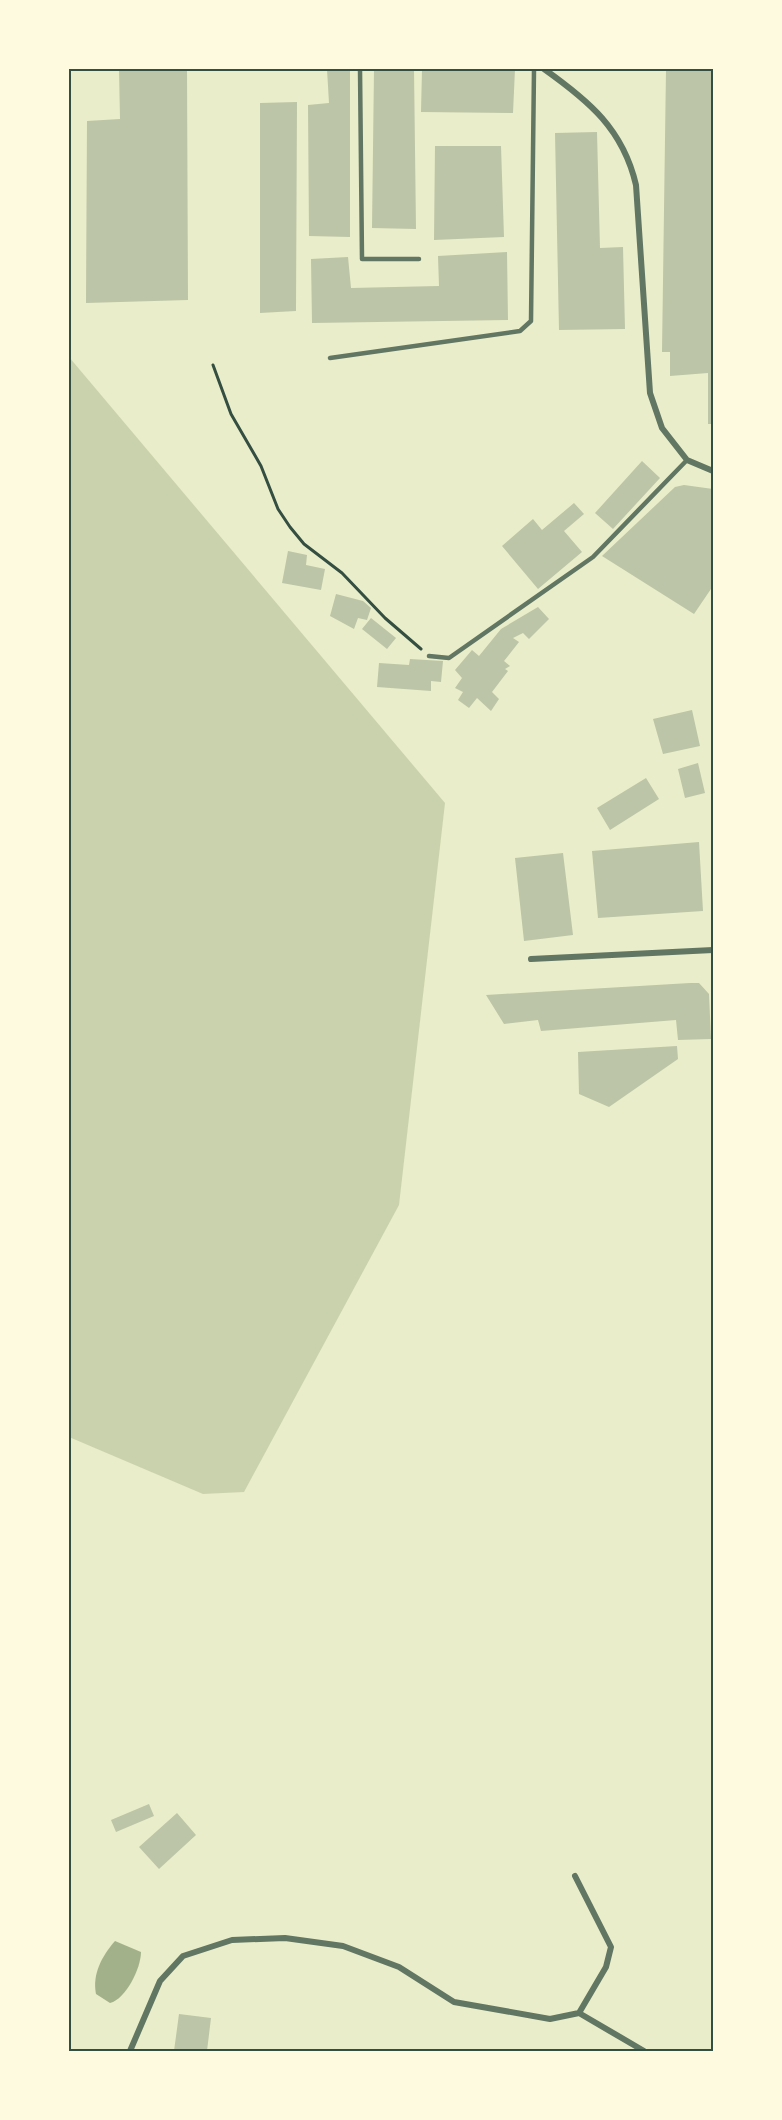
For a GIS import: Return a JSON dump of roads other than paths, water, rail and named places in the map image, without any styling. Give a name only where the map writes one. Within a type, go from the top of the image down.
[{"type":"street","points":[[544,69],[579,93],[601,114],[630,159],[636,185],[650,393],[662,428],[687,460],[713,471]]},
{"type":"street","points":[[531,959],[713,950]]},
{"type":"street","points":[[575,1875],[611,1947],[606,1967],[579,2013]]},
{"type":"street","points":[[130,2051],[160,1981],[183,1956],[232,1940],[285,1938],[343,1947],[399,1967],[454,2002],[549,2019],[579,2013],[644,2051]]},
{"type":"lane","points":[[360,69],[362,259],[419,259]]},
{"type":"lane","points":[[330,358],[520,331],[531,321],[534,69]]},
{"type":"lane","points":[[429,656],[449,658],[593,557],[687,460]]}]
